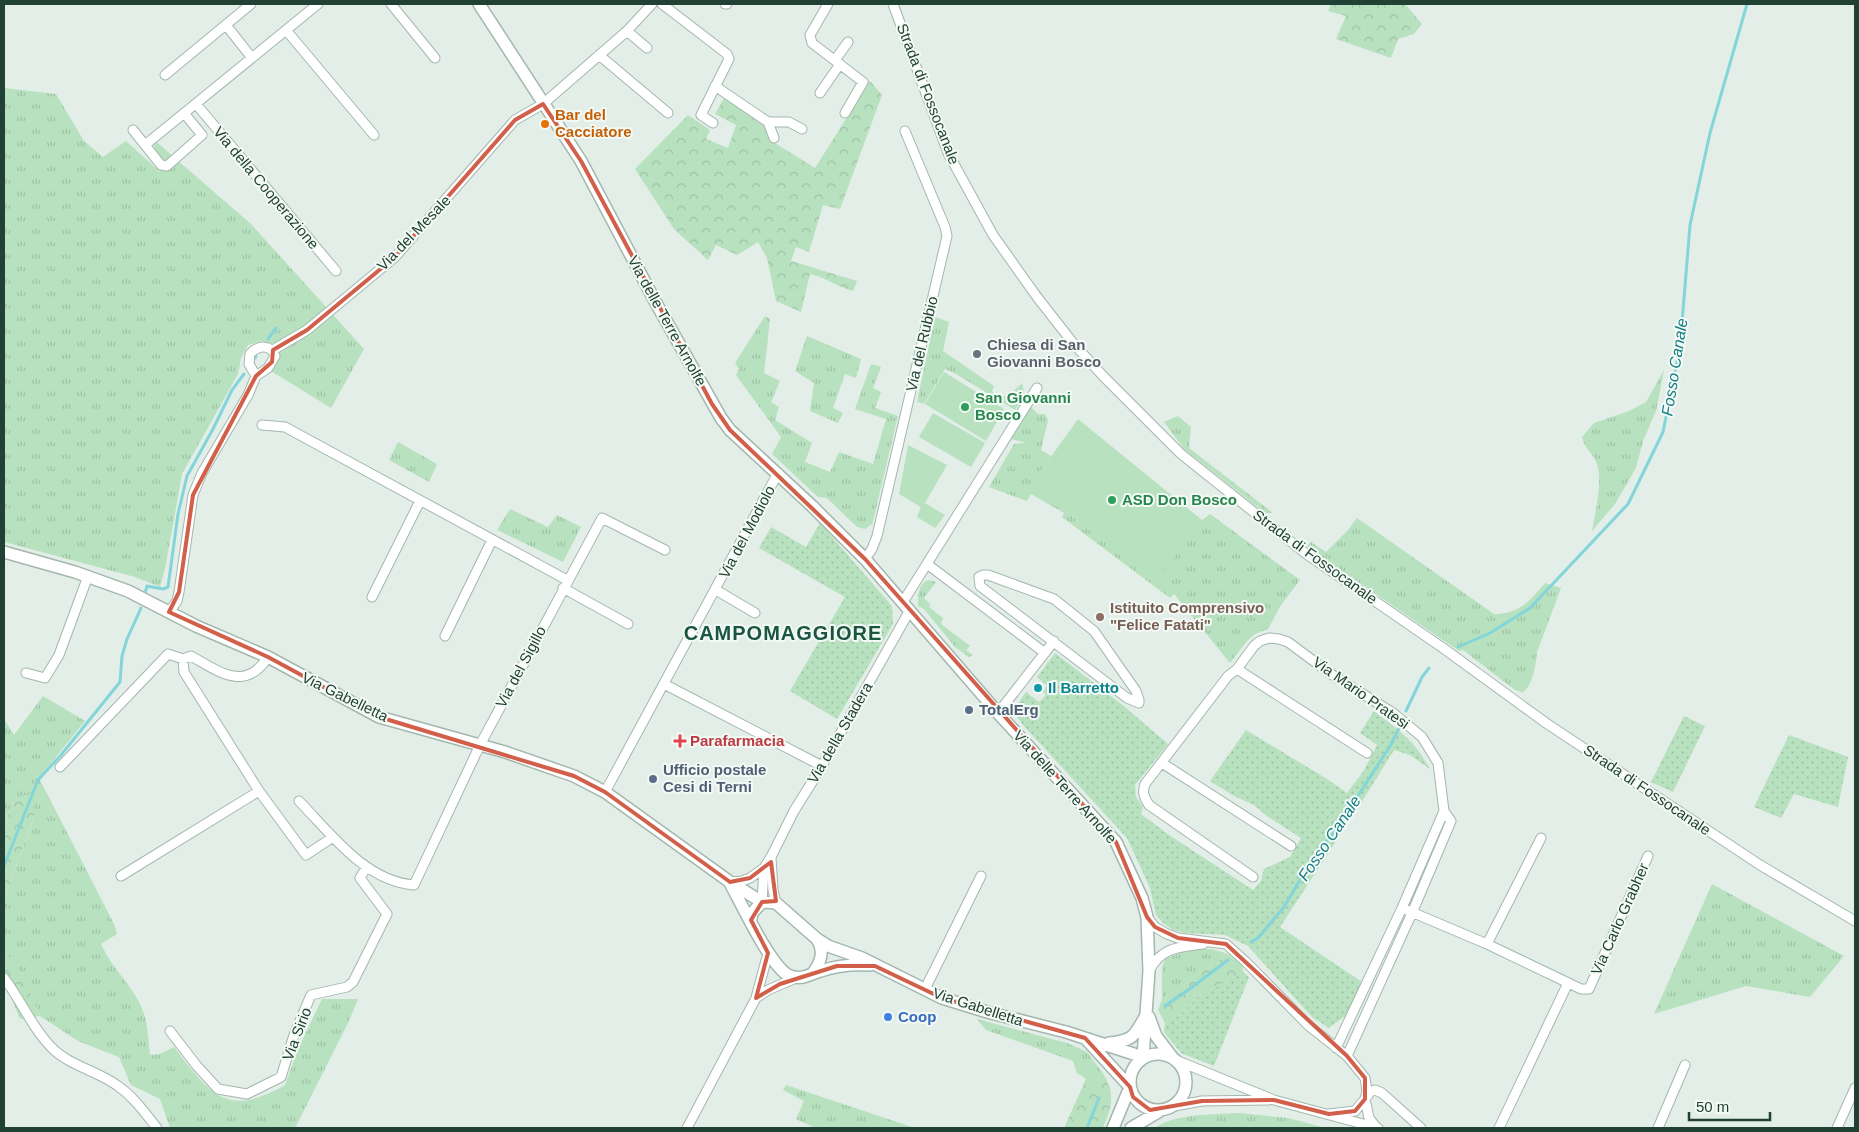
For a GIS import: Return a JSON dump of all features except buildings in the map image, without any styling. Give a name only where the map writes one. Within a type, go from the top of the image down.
[{"type":"street","points":[[165,75],[251,4]]},
{"type":"street","points":[[133,130],[145,145],[318,4]]},
{"type":"street","points":[[391,4],[435,58]]},
{"type":"street","name":"Via delle Terre Arnolfe","points":[[479,4],[581,161],[656,303],[721,418],[730,430],[778,473],[864,559],[998,712],[1116,842],[1142,898],[1147,917],[1149,972],[1143,1057]]},
{"type":"street","points":[[653,4],[714,50]]},
{"type":"street","name":"Via del Mesale","points":[[256,376],[249,364],[250,354],[259,347],[273,350],[307,330],[396,257],[515,120],[543,104],[627,31],[653,4]]},
{"type":"street","points":[[662,4],[727,54],[729,59],[701,115],[713,123]]},
{"type":"street","points":[[828,4],[810,35],[812,43],[863,82],[846,113]]},
{"type":"street","name":"Strada di Fossocanale","points":[[893,4],[948,153],[994,235],[1037,297],[1074,343],[1103,376],[1181,454],[1305,553],[1443,648],[1546,723],[1760,865],[1855,922]]},
{"type":"street","points":[[226,25],[252,58]]},
{"type":"street","points":[[286,30],[374,135]]},
{"type":"street","points":[[627,31],[647,48]]},
{"type":"street","points":[[820,93],[848,42]]},
{"type":"street","points":[[599,55],[668,113]]},
{"type":"street","points":[[715,86],[768,122],[789,122],[802,130]]},
{"type":"street","name":"Via della Cooperazione","points":[[196,104],[336,271]]},
{"type":"street","name":"Via della Cooperazione","points":[[145,145],[161,165],[167,166],[202,135],[184,113]]},
{"type":"street","points":[[768,122],[774,138]]},
{"type":"street","name":"Via del Rubbio","points":[[864,559],[872,549],[877,536],[947,236],[945,227],[904,131]]},
{"type":"street","points":[[169,612],[177,600],[179,592],[193,495],[202,473],[248,395],[256,376],[262,373],[272,362],[275,356],[273,350]]},
{"type":"street","points":[[906,606],[927,564],[1037,388]]},
{"type":"street","points":[[262,425],[285,427],[492,540],[628,624]]},
{"type":"street","name":"Via del Modiolo","points":[[605,792],[778,473]]},
{"type":"street","points":[[372,597],[420,501]]},
{"type":"street","name":"Via del Sigillo","points":[[480,745],[602,518],[665,550]]},
{"type":"street","points":[[445,636],[492,540]]},
{"type":"street","name":"Via Gabelletta","points":[[4,552],[88,576],[128,591],[211,633],[268,657],[379,716],[480,745],[574,776],[605,792],[730,882],[762,902],[776,903],[817,939],[828,946],[862,958],[942,998],[986,1012],[1085,1038],[1143,1057]]},
{"type":"street","points":[[927,564],[1045,653]]},
{"type":"street","points":[[988,575],[1054,599],[1094,631],[1137,694],[1139,703],[1127,698],[1054,641],[980,586],[979,577],[988,575]]},
{"type":"street","points":[[26,672],[45,678],[59,655],[88,576]]},
{"type":"street","name":"Via del Modiolo","points":[[716,590],[755,613]]},
{"type":"street","name":"Via della Stadera","points":[[730,882],[750,878],[764,868],[794,811],[822,766],[906,606]]},
{"type":"street","name":"Via Mario Pratesi","points":[[1253,877],[1149,805],[1143,796],[1145,784],[1228,676],[1237,669],[1254,646],[1260,641],[1269,638],[1288,642],[1331,674],[1393,713],[1422,737],[1438,763],[1444,811],[1452,821],[1347,1056]]},
{"type":"street","points":[[998,712],[1054,641]]},
{"type":"street","points":[[60,767],[168,654],[183,659],[191,656],[234,677],[251,674],[264,664],[268,657]]},
{"type":"street","points":[[183,659],[184,672],[259,791],[306,855],[334,837]]},
{"type":"street","points":[[1237,669],[1367,753]]},
{"type":"street","points":[[664,684],[822,766]]},
{"type":"street","points":[[299,801],[366,868],[388,880],[414,885],[480,745]]},
{"type":"street","points":[[1162,762],[1291,846]]},
{"type":"street","points":[[121,876],[259,791]]},
{"type":"street","points":[[1336,1048],[1402,908],[1444,811]]},
{"type":"street","points":[[1488,944],[1542,838]]},
{"type":"street","name":"Via Carlo Grabher","points":[[1402,908],[1488,944],[1581,989],[1590,989],[1648,856]]},
{"type":"street","points":[[771,857],[773,890],[776,903]]},
{"type":"street","name":"Via Sirio","points":[[170,1031],[197,1066],[218,1089],[247,1094],[281,1077],[294,1035],[311,995],[347,987],[354,982],[387,914],[360,878],[366,868]]},
{"type":"street","name":"Via della Stadera","points":[[762,902],[764,868]]},
{"type":"street","points":[[925,989],[981,876]]},
{"type":"street","name":"Via Gabelletta","points":[[730,882],[768,953],[788,975],[806,977],[837,966],[852,964],[875,966]]},
{"type":"street","points":[[751,920],[752,913],[762,902]]},
{"type":"street","points":[[1147,917],[1155,926],[1167,934],[1178,938],[1226,944],[1309,1026],[1347,1056],[1365,1078],[1367,1091],[1365,1099],[1369,1118],[1378,1128]]},
{"type":"street","points":[[813,973],[820,964],[822,954],[817,939]]},
{"type":"street","points":[[1149,972],[1155,960],[1167,951],[1213,942]]},
{"type":"street","points":[[690,1127],[756,998],[768,953]]},
{"type":"street","points":[[756,998],[780,984],[798,977]]},
{"type":"street","points":[[4,978],[52,1049],[70,1062],[118,1086],[137,1103],[157,1128]]},
{"type":"street","points":[[1499,1128],[1568,983]]},
{"type":"street","name":"Via delle Terre Arnolfe","points":[[1102,1043],[1122,1042],[1135,1036],[1147,1014]]},
{"type":"street","name":"Via delle Terre Arnolfe","points":[[1147,1014],[1156,1036],[1175,1059]]},
{"type":"street","points":[[1085,1038],[1130,1088]]},
{"type":"street","points":[[1160,1111],[1150,1110],[1140,1105],[1133,1097],[1129,1079],[1132,1070],[1143,1057],[1157,1053],[1274,1100],[1378,1128]]},
{"type":"street","points":[[1174,1106],[1182,1099],[1187,1079],[1184,1069],[1175,1059]]},
{"type":"street","points":[[1658,1128],[1685,1065]]},
{"type":"street","points":[[1111,1066],[1120,1088],[1121,1109]]},
{"type":"street","points":[[1113,1128],[1130,1088]]},
{"type":"street","points":[[1837,1128],[1855,1088]]},
{"type":"street","points":[[1329,1114],[1355,1111],[1371,1091],[1375,1090],[1382,1093],[1422,1128]]},
{"type":"street","points":[[1132,1128],[1160,1111],[1174,1106],[1202,1101],[1274,1100]]},
{"type":"highlighted area","points":[[543,104],[581,161],[712,404],[730,430],[865,559],[1116,842],[1147,917],[1155,927],[1178,938],[1226,944],[1347,1056],[1365,1078],[1365,1099],[1355,1111],[1329,1114],[1274,1100],[1202,1101],[1150,1110],[1133,1097],[1130,1087],[1085,1038],[942,998],[875,966],[837,966],[780,984],[756,998],[768,953],[751,920],[762,902],[776,901],[771,862],[750,878],[730,882],[605,792],[574,776],[379,717],[268,657],[169,612],[179,592],[193,495],[256,376],[272,362],[273,350],[307,330],[395,257],[515,120]]},
{"type":"green space","points":[[1331,4],[1405,4],[1422,24],[1414,34],[1398,39],[1391,58],[1336,39],[1346,16],[1328,11]]},
{"type":"green space","points":[[870,81],[882,95],[840,209],[823,205],[809,252],[796,247],[791,261],[857,281],[853,291],[810,274],[801,312],[776,301],[767,258],[758,242],[737,255],[716,245],[708,260],[674,229],[635,169],[688,115],[710,130],[706,139],[728,148],[736,125],[715,114],[724,98],[765,127],[770,140],[815,168]]},
{"type":"green space","points":[[4,88],[56,94],[84,141],[103,157],[126,141],[160,172],[153,139],[251,224],[364,349],[331,408],[271,371],[280,354],[275,344],[261,341],[248,345],[241,358],[238,374],[182,474],[160,587],[135,577],[4,542]]},
{"type":"green space","points":[[765,316],[770,319],[764,373],[780,381],[771,402],[779,407],[775,420],[812,443],[805,462],[830,472],[839,452],[873,464],[886,419],[855,409],[871,364],[881,367],[873,388],[881,392],[875,408],[898,416],[873,521],[865,529],[857,527],[827,498],[818,497],[772,454],[781,437],[736,375],[739,369],[735,363]]},
{"type":"green space","points":[[935,317],[949,322],[943,351],[994,386],[992,392],[1005,396],[1022,383],[1023,397],[1015,410],[945,369],[924,404],[917,402]]},
{"type":"green space","points":[[807,336],[861,359],[856,378],[845,374],[833,408],[843,413],[838,423],[810,411],[814,383],[795,371]]},
{"type":"green space","points":[[1664,370],[1656,411],[1643,441],[1636,468],[1615,504],[1592,531],[1598,498],[1599,471],[1596,461],[1582,437],[1594,423],[1629,411],[1646,402]]},
{"type":"green space","name":"San Giovanni Bosco","points":[[944,372],[1004,409],[986,441],[925,404]]},
{"type":"green space","points":[[1030,406],[1038,414],[1045,414],[1048,420],[1041,450],[1051,456],[1028,490],[1065,511],[1156,580],[1202,520],[1210,514],[1300,580],[1281,605],[1268,629],[1255,634],[1247,641],[1230,663],[1174,594],[1170,598],[1062,517],[1064,513],[1031,494],[1027,501],[989,487],[1014,444],[1026,443],[1011,439]]},
{"type":"green space","points":[[933,413],[985,443],[971,467],[919,437]]},
{"type":"green space","points":[[1178,416],[1191,427],[1189,448],[1273,513],[1265,513],[1184,449],[1164,422]]},
{"type":"green space","name":"ASD Don Bosco","points":[[1078,419],[1202,520],[1156,581],[1065,511],[1027,490]]},
{"type":"green space","points":[[398,442],[437,464],[429,482],[389,460]]},
{"type":"green space","points":[[908,445],[947,465],[925,503],[945,515],[935,528],[917,517],[921,507],[899,494]]},
{"type":"green space","points":[[510,509],[548,527],[557,515],[581,527],[563,562],[497,530]]},
{"type":"green space","points":[[1357,518],[1494,614],[1517,609],[1545,583],[1561,588],[1537,652],[1529,685],[1523,692],[1515,690],[1463,650],[1459,651],[1307,547],[1311,542],[1326,552]]},
{"type":"green space","points":[[820,523],[892,606],[893,624],[837,719],[790,691],[845,597],[759,548],[771,527],[806,547]]},
{"type":"green space","points":[[929,580],[936,582],[924,598],[930,604],[929,607],[943,618],[941,624],[970,646],[966,650],[973,655],[969,657],[955,647],[924,609],[918,606],[921,587]]},
{"type":"green space","points":[[1055,653],[1125,707],[1168,744],[1135,785],[1136,797],[1143,807],[1141,814],[1169,835],[1253,890],[1261,881],[1264,869],[1290,857],[1301,838],[1267,816],[1254,805],[1234,796],[1210,781],[1246,730],[1347,793],[1363,772],[1377,745],[1360,733],[1374,711],[1399,730],[1412,743],[1430,769],[1410,755],[1394,750],[1280,927],[1362,982],[1345,1016],[1329,1028],[1312,1017],[1248,946],[1225,935],[1186,933],[1173,930],[1156,915],[1150,888],[1127,838],[1015,714],[1017,705],[1026,692],[1039,702],[1046,695],[1043,692],[1047,686],[1037,677]]},
{"type":"green space","points":[[43,696],[85,721],[39,778],[114,924],[117,934],[101,944],[141,1006],[146,1024],[150,1055],[160,1054],[174,1047],[209,1089],[233,1100],[248,1100],[265,1095],[285,1085],[299,1047],[322,999],[358,999],[349,1021],[295,1128],[170,1128],[160,1099],[131,1085],[119,1057],[78,1041],[40,1016],[24,977],[4,950],[4,900],[34,817],[13,801],[4,828],[4,719],[14,735]]},
{"type":"green space","points":[[1684,716],[1705,726],[1673,792],[1651,782]]},
{"type":"green space","points":[[1789,735],[1848,757],[1838,807],[1794,794],[1781,818],[1754,807]]},
{"type":"green space","points":[[32,791],[34,816],[4,900],[4,828],[13,801]]},
{"type":"green space","points":[[1712,884],[1844,956],[1810,997],[1746,986],[1654,1014]]},
{"type":"green space","points":[[1191,949],[1212,949],[1228,954],[1162,1000],[1162,966],[1166,958]]},
{"type":"green space","points":[[4,950],[24,977],[40,1016],[20,1019],[4,980]]},
{"type":"green space","points":[[1228,954],[1243,966],[1243,972],[1201,994],[1180,1015],[1165,1023],[1158,1010],[1162,1000]]},
{"type":"green space","points":[[1243,972],[1249,977],[1214,1066],[1181,1053],[1164,1032],[1165,1023],[1180,1015],[1201,994]]},
{"type":"green space","points":[[977,1019],[1067,1043],[1087,1052],[1102,1072],[1097,1081],[1086,1079],[1077,1073],[1073,1061],[986,1030]]},
{"type":"green space","points":[[1102,1072],[1111,1093],[1109,1113],[1103,1128],[1064,1128],[1086,1079],[1097,1081]]},
{"type":"green space","points":[[786,1085],[915,1128],[815,1128],[796,1119],[804,1101],[783,1090]]},
{"type":"green space","points":[[1239,1113],[1288,1118],[1326,1128],[1154,1128],[1163,1123],[1184,1117]]},
{"type":"waterway","name":"Fosso Canale","points":[[1458,647],[1490,633],[1530,608],[1628,504],[1663,432],[1680,347],[1690,225],[1710,133],[1747,4]]},
{"type":"waterway","points":[[268,339],[276,328]]},
{"type":"waterway","points":[[145,593],[147,586],[163,589],[168,587],[178,514],[187,476],[232,390],[244,374]]},
{"type":"waterway","points":[[4,866],[38,780],[61,755],[120,682],[122,656],[127,639],[141,608]]},
{"type":"waterway","name":"Fosso Canale","points":[[1406,711],[1422,677],[1429,668]]},
{"type":"waterway","name":"Fosso Canale","points":[[1251,942],[1258,938],[1284,907],[1310,863],[1338,827],[1390,746],[1399,728]]},
{"type":"waterway","name":"Fosso Canale","points":[[1165,1006],[1228,960]]},
{"type":"waterway","name":"Fosso Canale","points":[[1087,1128],[1099,1098]]},
{"type":"place","name":"Bar del Cacciatore","points":[[545,124]]},
{"type":"place","name":"Chiesa di San Giovanni Bosco","points":[[977,354]]},
{"type":"place","name":"San Giovanni Bosco","points":[[965,407]]},
{"type":"place","name":"ASD Don Bosco","points":[[1112,500]]},
{"type":"place","name":"Istituito Comprensivo \"Felice Fatati\"","points":[[1100,617]]},
{"type":"place","name":"Il Barretto","points":[[1038,688]]},
{"type":"place","name":"TotalErg","points":[[969,710]]},
{"type":"place","name":"Parafarmacia","points":[[680,741]]},
{"type":"place","name":"Ufficio postale Cesi di Terni","points":[[653,779]]},
{"type":"place","name":"Coop","points":[[888,1017]]},
{"type":"district","name":"CAMPOMAGGIORE","points":[[783,633]]}]
